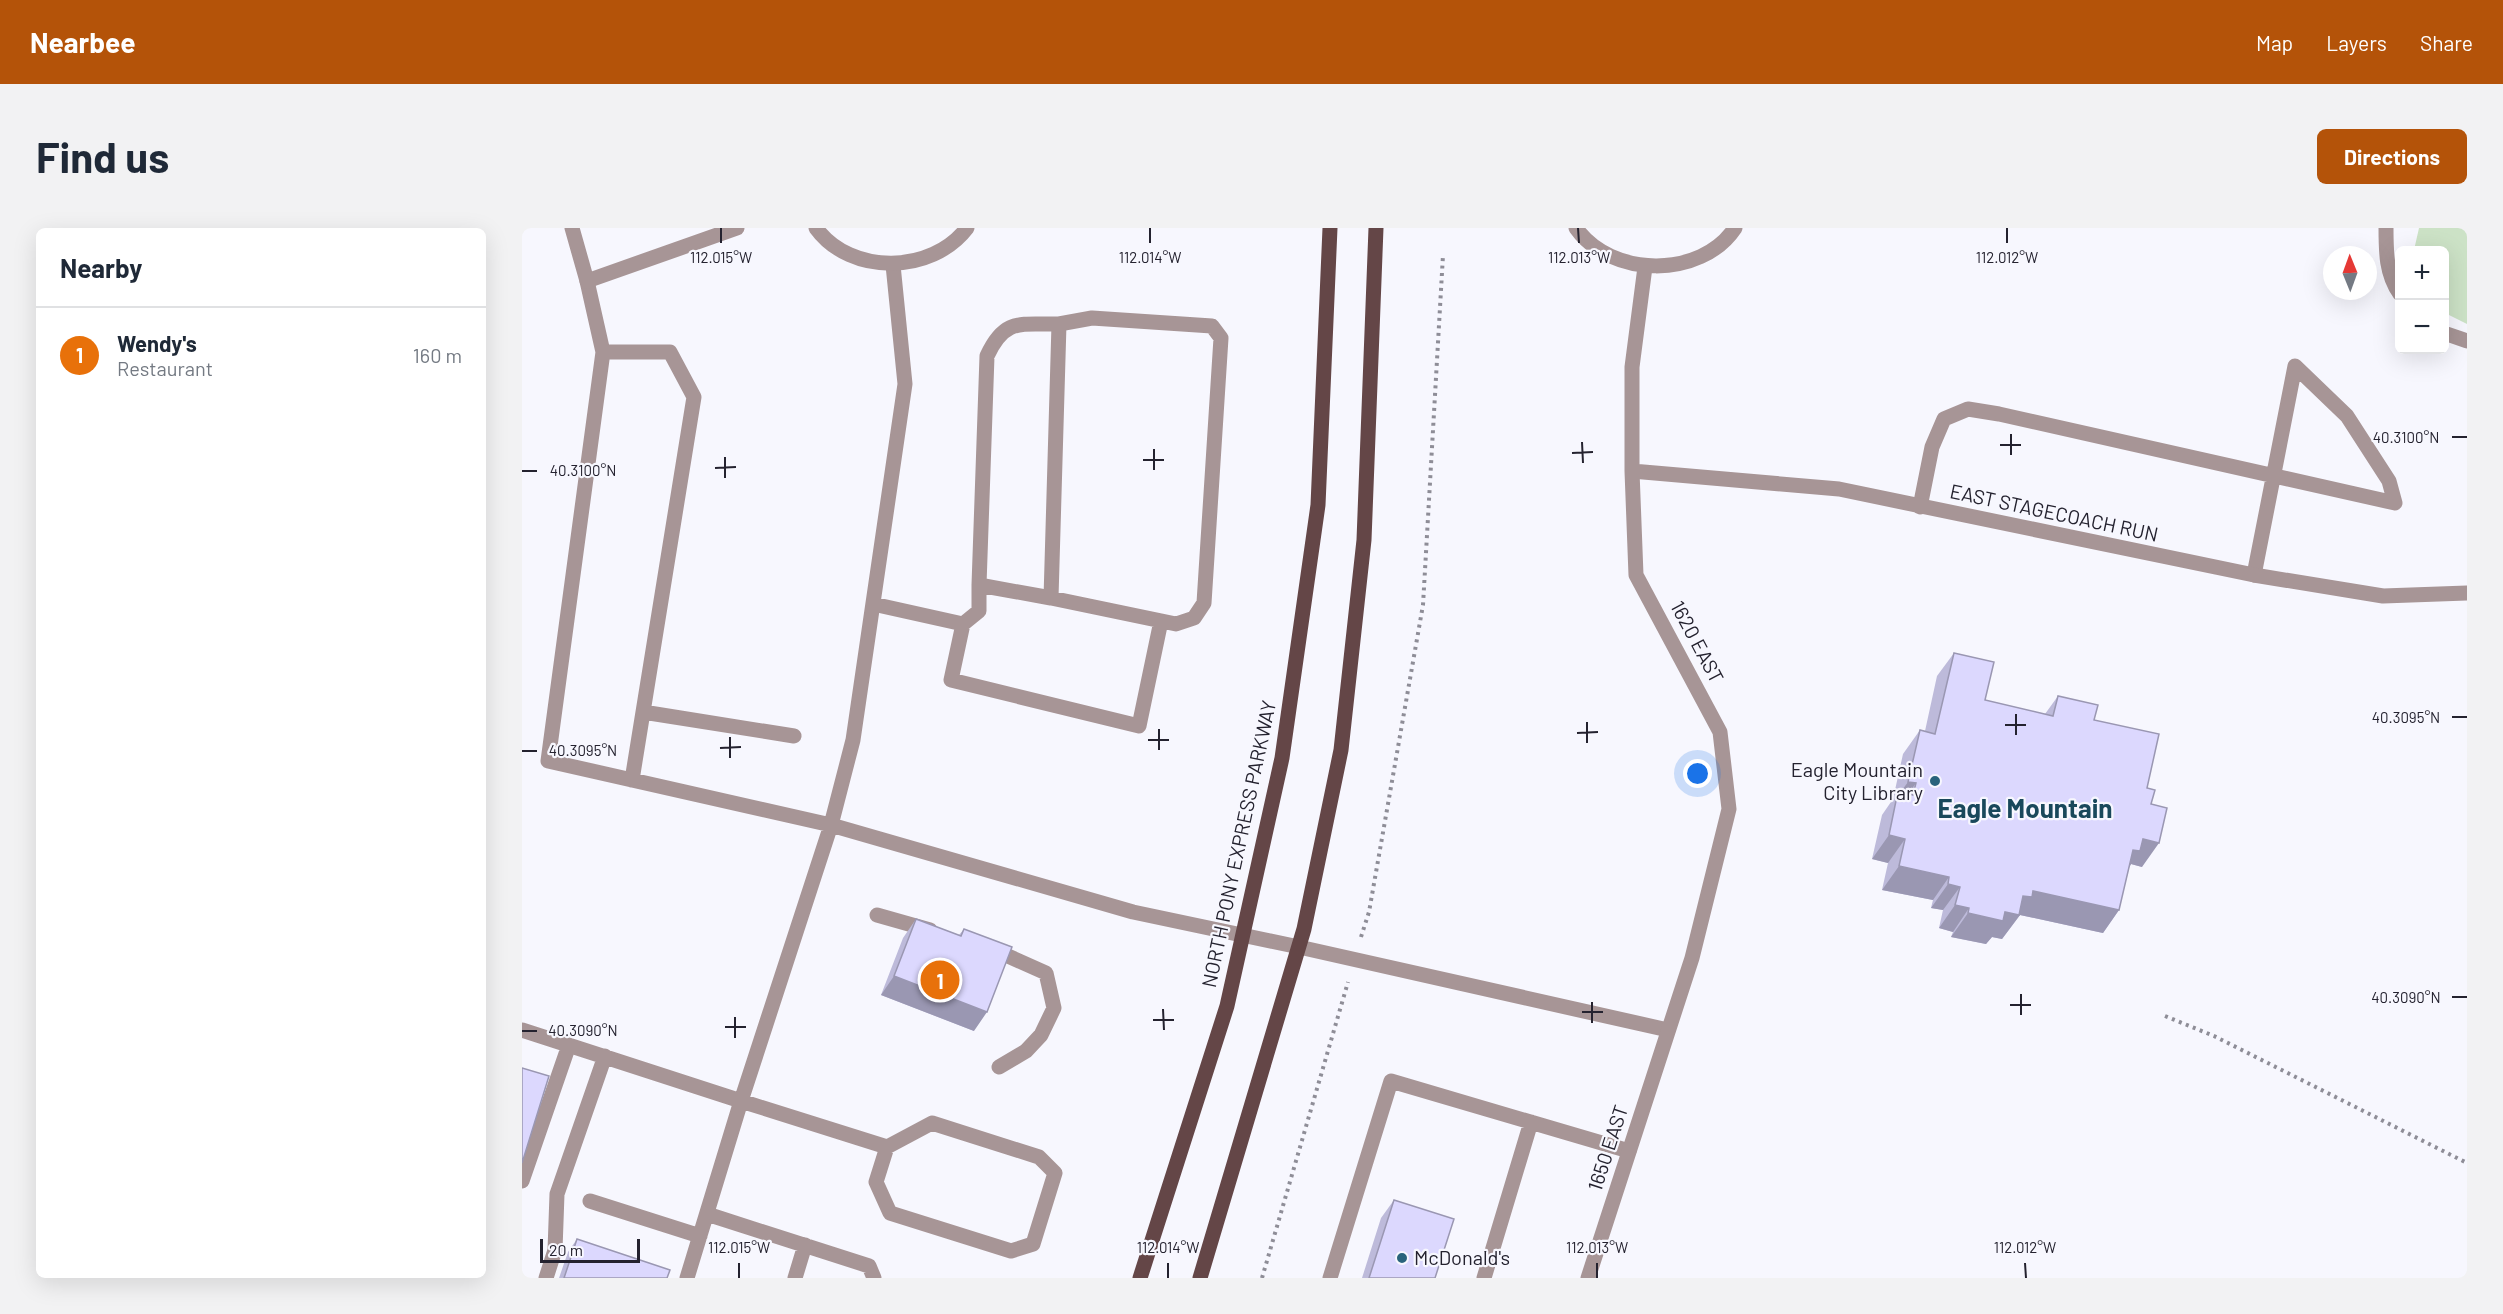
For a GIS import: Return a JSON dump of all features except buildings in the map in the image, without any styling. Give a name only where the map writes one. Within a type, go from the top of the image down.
[{"type":"main road","name":"NORTH PONY EXPRESS PARKWAY","points":[[1140,1278],[1227,1006],[1282,758],[1318,505],[1330,228]]},
{"type":"main road","points":[[1200,1278],[1299,947],[1341,750],[1364,540],[1376,228]]},
{"type":"street","points":[[572,228],[587,280],[603,352],[548,761],[831,825],[1132,912],[1355,959],[1668,1030]]},
{"type":"street","points":[[587,280],[737,228]]},
{"type":"street","points":[[816,228],[839,249],[863,260],[893,265],[920,260],[946,249],[967,228]]},
{"type":"street","points":[[1576,228],[1599,249],[1621,261],[1645,267],[1678,265],[1708,253],[1735,228]]},
{"type":"street","points":[[2386,228],[2385,258],[2395,287]]},
{"type":"street","points":[[687,1278],[741,1101],[831,825],[853,740],[905,384],[893,265]]},
{"type":"street","name":"1620 EAST","points":[[1645,267],[1632,367],[1632,471],[1636,575],[1720,732],[1729,809],[1692,958],[1668,1030]]},
{"type":"street","points":[[979,585],[1051,598],[1176,624],[1194,618],[1204,603],[1221,338],[1212,326],[1092,318],[1059,324],[1012,325],[996,337],[987,356],[979,585],[979,611],[963,624],[951,680],[1139,726],[1161,621]]},
{"type":"street","points":[[1051,598],[1059,324]]},
{"type":"street","points":[[2449,334],[2467,341]]},
{"type":"street","points":[[603,352],[670,352],[694,397],[632,780]]},
{"type":"street","points":[[1920,507],[1932,447],[1944,419],[1968,409],[2273,476],[2395,503],[2389,482],[2347,416],[2295,366],[2273,476],[2254,575]]},
{"type":"street","name":"EAST STAGECOACH RUN","points":[[1632,471],[1839,489],[2254,575],[2383,596],[2467,593]]},
{"type":"street","points":[[873,604],[963,624]]},
{"type":"street","points":[[643,712],[794,736]]},
{"type":"street","points":[[877,915],[940,933]]},
{"type":"street","points":[[978,943],[1046,973],[1054,1008],[1041,1035],[1026,1051],[999,1067]]},
{"type":"street","points":[[522,1030],[887,1147],[932,1123],[1039,1157],[1055,1173],[1033,1244],[1011,1251],[890,1213],[876,1182],[887,1147]]},
{"type":"street","name":"1650 EAST","points":[[1587,1278],[1668,1030]]},
{"type":"street","points":[[522,1181],[569,1045]]},
{"type":"street","points":[[546,1278],[555,1250],[557,1194],[605,1056]]},
{"type":"street","points":[[1330,1278],[1391,1081],[1629,1151]]},
{"type":"street","points":[[1485,1278],[1532,1122]]},
{"type":"street","points":[[590,1201],[700,1236]]},
{"type":"street","points":[[706,1214],[869,1266],[874,1278]]},
{"type":"street","points":[[795,1278],[805,1245]]},
{"type":"path","points":[[1262,1278],[1369,912],[1424,605],[1443,255]]},
{"type":"path","points":[[2165,1016],[2214,1036],[2467,1163]]},
{"type":"green space","points":[[2419,228],[2467,228],[2467,324],[2449,315],[2449,246],[2415,246]]},
{"type":"place","name":"Eagle Mountain City Library","points":[[1935,781]]},
{"type":"place","name":"Wendy's","points":[[940,980]]},
{"type":"place","name":"McDonald's","points":[[1402,1258]]},
{"type":"district","name":"Eagle Mountain","points":[[2025,809]]}]
